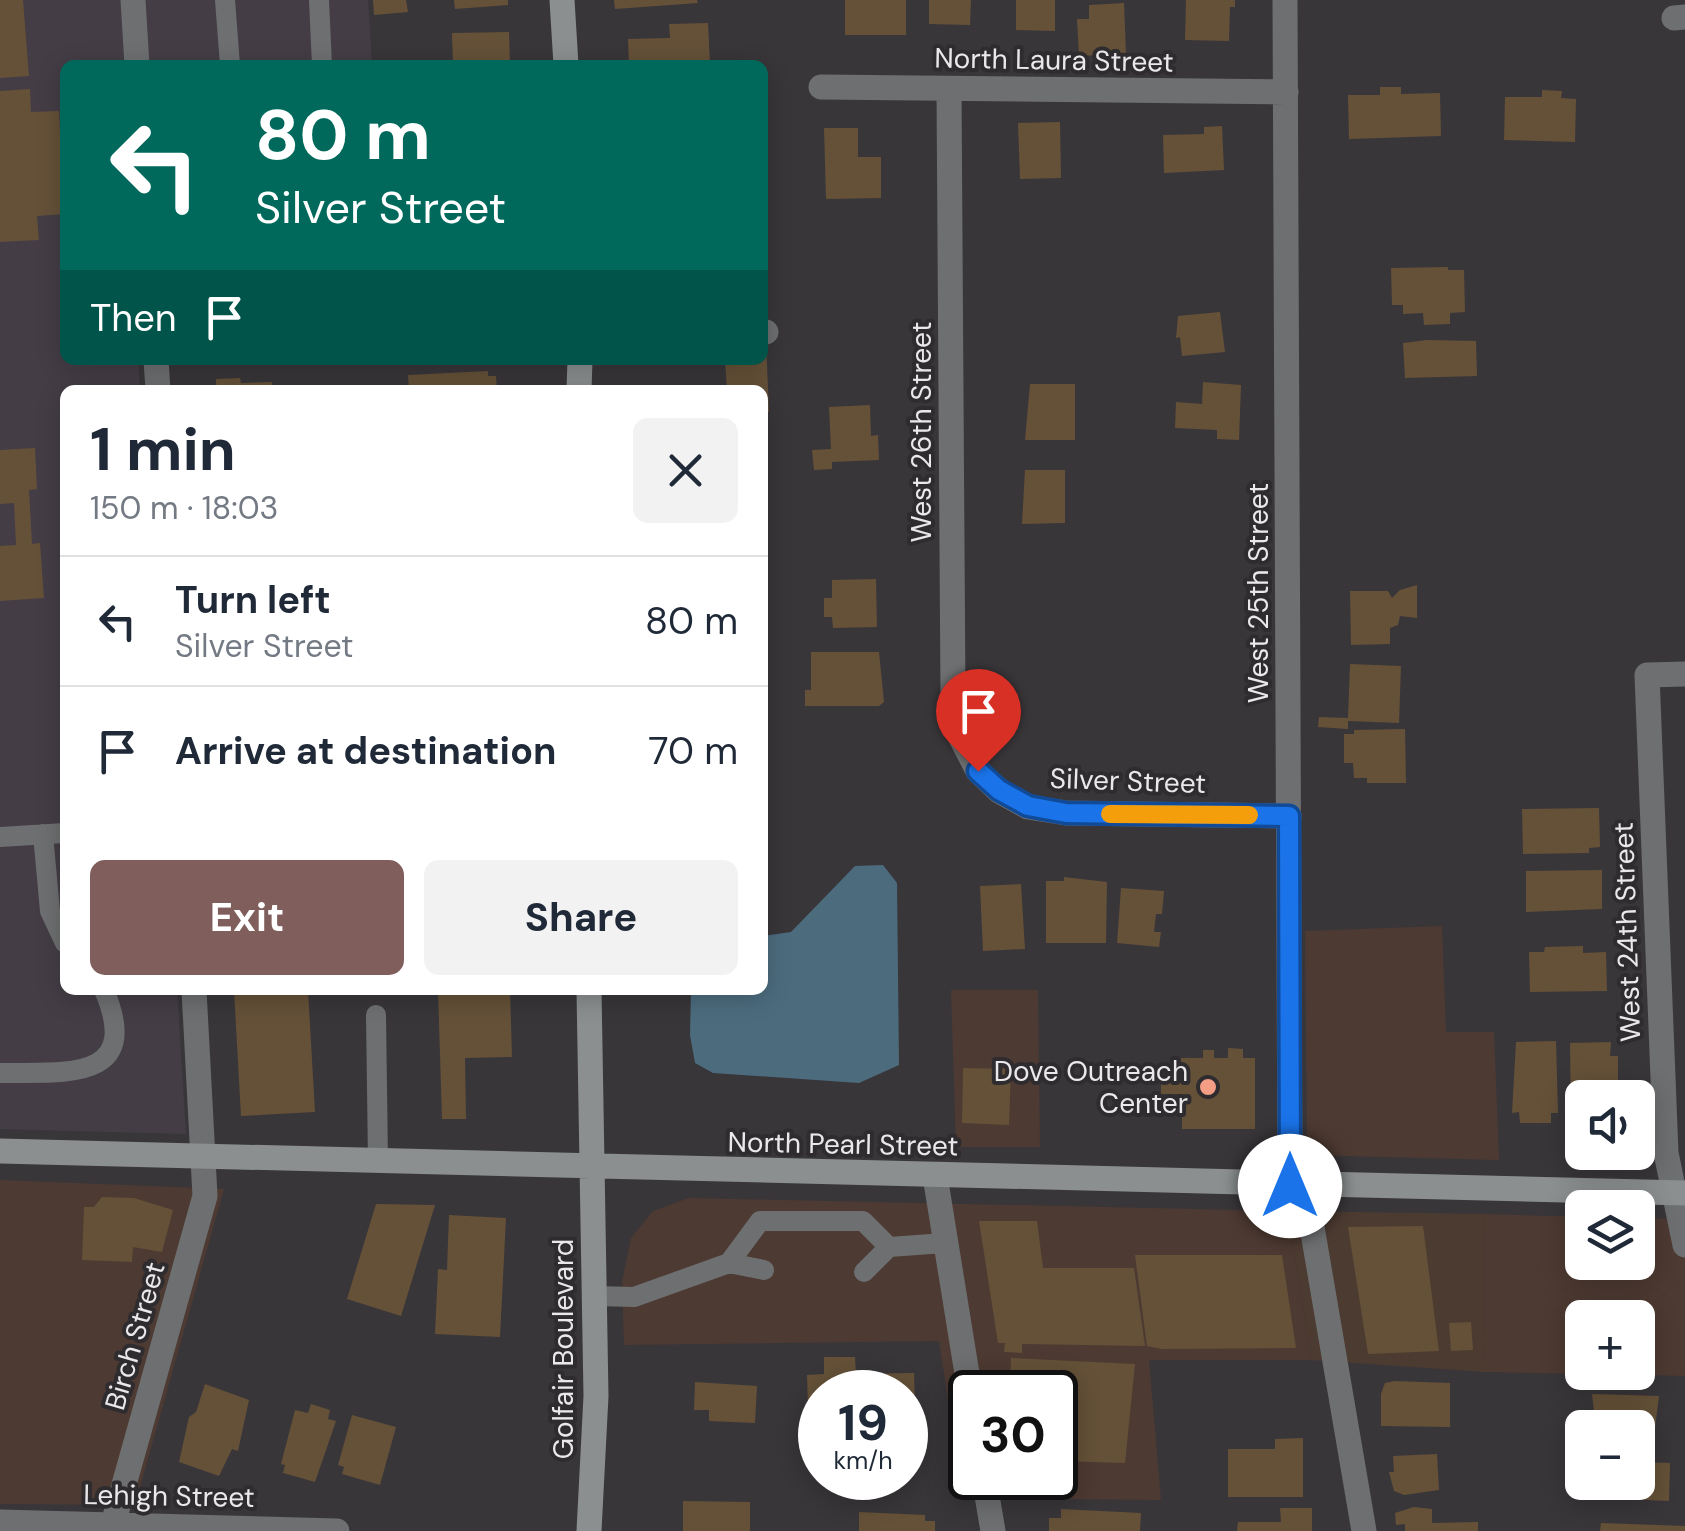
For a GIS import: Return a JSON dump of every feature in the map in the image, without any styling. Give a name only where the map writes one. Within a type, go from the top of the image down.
[{"type":"street","points":[[132,0],[137,60]]},
{"type":"street","points":[[562,0],[566,60]]},
{"type":"street","name":"West 25th Street","points":[[1285,0],[1289,816],[1297,1186],[1364,1531]]},
{"type":"street","name":"North Laura Street","points":[[821,88],[1286,92]]},
{"type":"street","name":"West 26th Street","points":[[949,88],[953,698],[960,736],[978,771]]},
{"type":"street","name":"West 24th Street","points":[[1685,674],[1646,676],[1666,1153],[1681,1193],[1685,1245]]},
{"type":"street","name":"Silver Street","points":[[978,771],[999,790],[1028,806],[1066,813],[1289,816]]},
{"type":"street","name":"Birch Street","points":[[112,1528],[205,1196],[194,995]]},
{"type":"street","name":"Golfair Boulevard","points":[[588,1531],[596,1396],[589,995]]},
{"type":"street","name":"North Pearl Street","points":[[0,1150],[1681,1193]]},
{"type":"street","points":[[936,1176],[966,1370]]},
{"type":"street","points":[[988,1500],[993,1531]]},
{"type":"street","name":"Lehigh Street","points":[[0,1522],[112,1528],[337,1531]]},
{"type":"lane","points":[[226,0],[230,60]]},
{"type":"lane","points":[[319,0],[322,60]]},
{"type":"lane","points":[[0,838],[60,833]]},
{"type":"lane","points":[[43,834],[50,911],[60,932]]},
{"type":"lane","points":[[0,1073],[82,1072],[103,1062],[115,1039],[116,1018],[106,995]]},
{"type":"lane","points":[[376,1016],[378,1161]]},
{"type":"lane","points":[[729,1264],[760,1221],[863,1221],[889,1247]]},
{"type":"lane","points":[[864,1272],[889,1247],[945,1243]]},
{"type":"lane","points":[[594,1296],[634,1297],[729,1264],[764,1270]]},
{"type":"shaded area","points":[[0,0],[368,0],[372,60],[60,60],[60,365],[138,365],[140,385],[60,385],[60,995],[177,995],[186,1134],[0,1129]]},
{"type":"shaded area","points":[[1442,926],[1446,1032],[1494,1032],[1499,1160],[1307,1155],[1305,931]]},
{"type":"shaded area","points":[[951,990],[1038,990],[1040,1147],[956,1147]]},
{"type":"shaded area","points":[[0,1180],[224,1189],[135,1505],[0,1504]]},
{"type":"shaded area","points":[[689,1198],[1288,1211],[1311,1360],[1149,1360],[1161,1500],[1078,1499],[1078,1370],[948,1370],[948,1400],[939,1341],[624,1345],[622,1282],[631,1238],[653,1211]]},
{"type":"shaded area","points":[[1288,1211],[1484,1214],[1485,1372],[1311,1360]]},
{"type":"shaded area","points":[[1484,1214],[1565,1216],[1565,1280],[1655,1280],[1655,1218],[1685,1219],[1685,1376],[1655,1375],[1655,1300],[1565,1300],[1565,1374],[1485,1372]]},
{"type":"water","points":[[883,865],[897,883],[899,1065],[859,1083],[713,1073],[695,1063],[690,1035],[691,995],[768,995],[768,935],[791,932],[855,866]]},
{"type":"building","points":[[0,0],[23,0],[29,76],[0,78]]},
{"type":"building","points":[[373,0],[406,0],[408,12],[374,15]]},
{"type":"building","points":[[454,0],[508,0],[508,5],[455,9]]},
{"type":"building","points":[[614,0],[697,0],[698,3],[615,9]]},
{"type":"building","points":[[845,0],[906,0],[906,35],[845,35]]},
{"type":"building","points":[[929,0],[971,0],[970,25],[929,24]]},
{"type":"building","points":[[1016,0],[1055,0],[1055,31],[1016,30]]},
{"type":"building","points":[[1186,0],[1235,0],[1235,7],[1230,7],[1229,41],[1185,40]]},
{"type":"building","points":[[1124,3],[1126,54],[1079,56],[1077,19],[1089,19],[1089,5]]},
{"type":"building","points":[[708,23],[710,60],[629,60],[628,39],[670,38],[669,24]]},
{"type":"building","points":[[509,32],[510,60],[453,60],[452,33]]},
{"type":"building","points":[[1380,87],[1401,87],[1401,94],[1440,93],[1441,136],[1349,139],[1348,95],[1380,95]]},
{"type":"building","points":[[30,89],[31,112],[59,111],[60,214],[37,216],[39,240],[0,242],[0,91]]},
{"type":"building","points":[[1542,90],[1562,91],[1561,98],[1576,99],[1575,142],[1504,140],[1505,97],[1542,97]]},
{"type":"building","points":[[1060,122],[1061,178],[1020,179],[1018,123]]},
{"type":"building","points":[[1222,126],[1224,170],[1164,173],[1163,135],[1204,134],[1204,127]]},
{"type":"building","points":[[824,128],[858,128],[858,157],[881,157],[881,198],[826,199]]},
{"type":"building","points":[[1391,268],[1464,270],[1465,312],[1450,313],[1450,324],[1424,325],[1423,313],[1403,314],[1403,305],[1392,305]]},
{"type":"building","points":[[1220,312],[1225,352],[1182,356],[1180,337],[1176,338],[1178,316]]},
{"type":"building","points":[[1476,341],[1477,376],[1405,378],[1403,343]]},
{"type":"building","points":[[725,365],[767,365],[768,385],[727,385]]},
{"type":"building","points":[[488,371],[488,376],[496,376],[497,385],[409,385],[408,375]]},
{"type":"building","points":[[240,378],[241,383],[272,385],[216,385],[216,379]]},
{"type":"building","points":[[1203,382],[1241,385],[1239,440],[1217,439],[1217,430],[1175,428],[1176,402],[1202,404]]},
{"type":"building","points":[[1030,384],[1075,384],[1075,440],[1025,440]]},
{"type":"building","points":[[870,405],[871,436],[878,435],[879,460],[832,462],[832,469],[814,470],[812,450],[831,449],[829,407]]},
{"type":"building","points":[[35,448],[37,489],[29,490],[32,544],[40,543],[44,598],[0,601],[0,546],[16,545],[14,503],[0,504],[0,450]]},
{"type":"building","points":[[1025,470],[1065,470],[1065,523],[1022,524]]},
{"type":"building","points":[[876,579],[877,627],[833,628],[832,617],[824,617],[824,598],[832,598],[832,580]]},
{"type":"building","points":[[1417,585],[1417,618],[1400,616],[1398,625],[1390,628],[1390,644],[1351,645],[1350,591],[1388,591],[1392,598],[1400,590]]},
{"type":"building","points":[[811,652],[879,652],[884,702],[879,706],[805,706],[805,690],[811,690]]},
{"type":"building","points":[[1350,664],[1401,666],[1399,723],[1348,721],[1348,729],[1318,727],[1319,717],[1348,718]]},
{"type":"building","points":[[1405,729],[1406,783],[1367,783],[1367,778],[1354,778],[1353,763],[1344,763],[1344,734],[1354,734],[1354,730]]},
{"type":"building","points":[[1599,808],[1600,847],[1589,848],[1589,853],[1523,854],[1522,809]]},
{"type":"building","points":[[1602,870],[1602,909],[1526,912],[1526,871]]},
{"type":"building","points":[[1064,877],[1107,882],[1106,943],[1046,943],[1046,881],[1064,881]]},
{"type":"building","points":[[1021,884],[1025,949],[983,951],[980,886]]},
{"type":"building","points":[[1121,888],[1164,891],[1162,914],[1156,914],[1154,932],[1161,932],[1159,947],[1117,943]]},
{"type":"building","points":[[1583,946],[1583,953],[1606,952],[1607,991],[1530,992],[1529,952],[1544,952],[1545,947]]},
{"type":"building","points":[[234,995],[308,995],[315,1112],[241,1116]]},
{"type":"building","points":[[438,995],[510,995],[512,1057],[465,1058],[466,1119],[442,1119]]},
{"type":"building","points":[[1556,1041],[1558,1113],[1551,1113],[1551,1123],[1520,1123],[1519,1112],[1512,1113],[1516,1042]]},
{"type":"building","points":[[1611,1042],[1610,1056],[1618,1056],[1618,1080],[1570,1080],[1570,1043]]},
{"type":"building","name":"Dove Outreach Center","points":[[1228,1048],[1243,1049],[1243,1058],[1255,1058],[1255,1129],[1182,1129],[1182,1094],[1161,1094],[1161,1080],[1182,1080],[1181,1058],[1203,1058],[1203,1050],[1214,1050],[1214,1058],[1228,1058]]},
{"type":"building","points":[[963,1068],[1011,1069],[1009,1125],[962,1123]]},
{"type":"building","points":[[102,1197],[134,1198],[173,1210],[162,1252],[133,1247],[132,1262],[82,1260],[84,1207],[94,1207]]},
{"type":"building","points":[[376,1204],[435,1205],[401,1316],[347,1299]]},
{"type":"building","points":[[449,1215],[506,1218],[500,1337],[435,1334],[438,1269],[447,1270]]},
{"type":"building","points":[[979,1221],[1037,1221],[1043,1268],[1134,1268],[1145,1346],[1022,1344],[1022,1353],[1004,1352],[1005,1343],[998,1343]]},
{"type":"building","points":[[1423,1226],[1439,1351],[1368,1354],[1348,1227]]},
{"type":"building","points":[[1135,1255],[1282,1255],[1296,1348],[1147,1346]]},
{"type":"building","points":[[1471,1322],[1473,1350],[1451,1351],[1449,1323]]},
{"type":"building","points":[[824,1357],[855,1357],[856,1370],[824,1370]]},
{"type":"building","points":[[1011,1358],[1135,1364],[1125,1463],[1078,1462],[1078,1370],[1011,1370]]},
{"type":"building","points":[[695,1382],[757,1386],[755,1423],[709,1421],[709,1410],[694,1410]]},
{"type":"building","points":[[1385,1383],[1450,1383],[1450,1427],[1381,1426],[1381,1394]]},
{"type":"building","points":[[205,1384],[249,1400],[238,1451],[232,1449],[219,1476],[179,1462],[189,1417],[196,1412]]},
{"type":"building","points":[[1592,1394],[1659,1396],[1655,1428],[1655,1410],[1594,1410]]},
{"type":"building","points":[[311,1404],[330,1410],[328,1419],[336,1421],[315,1482],[283,1473],[285,1465],[281,1464],[295,1410],[308,1413]]},
{"type":"building","points":[[352,1415],[396,1427],[380,1485],[342,1474],[344,1467],[338,1465]]},
{"type":"building","points":[[1303,1438],[1303,1497],[1228,1497],[1228,1449],[1275,1449],[1275,1439]]},
{"type":"building","points":[[1437,1454],[1439,1490],[1404,1495],[1394,1491],[1389,1472],[1394,1472],[1393,1456]]},
{"type":"building","points":[[1655,1463],[1670,1463],[1669,1501],[1646,1500],[1655,1500]]},
{"type":"building","points":[[683,1501],[750,1502],[750,1531],[683,1531]]},
{"type":"building","points":[[1414,1507],[1432,1509],[1432,1523],[1478,1522],[1478,1531],[1405,1531],[1405,1524],[1396,1525],[1395,1513]]},
{"type":"building","points":[[1280,1508],[1312,1508],[1312,1531],[1237,1531],[1238,1522],[1281,1522]]},
{"type":"building","points":[[1061,1509],[1141,1513],[1140,1531],[1049,1531],[1049,1518],[1061,1518]]},
{"type":"building","points":[[859,1512],[925,1515],[925,1521],[935,1521],[935,1531],[859,1531]]},
{"type":"building","points":[[1601,1523],[1685,1526],[1685,1531],[1600,1531]]},
{"type":"slow traffic","points":[[1110,814],[1249,815]]},
{"type":"place","name":"Dove Outreach Center","points":[[1208,1087]]},
{"type":"route","points":[[978,771],[999,790],[1028,806],[1066,813],[1289,816],[1290,1186]]}]
